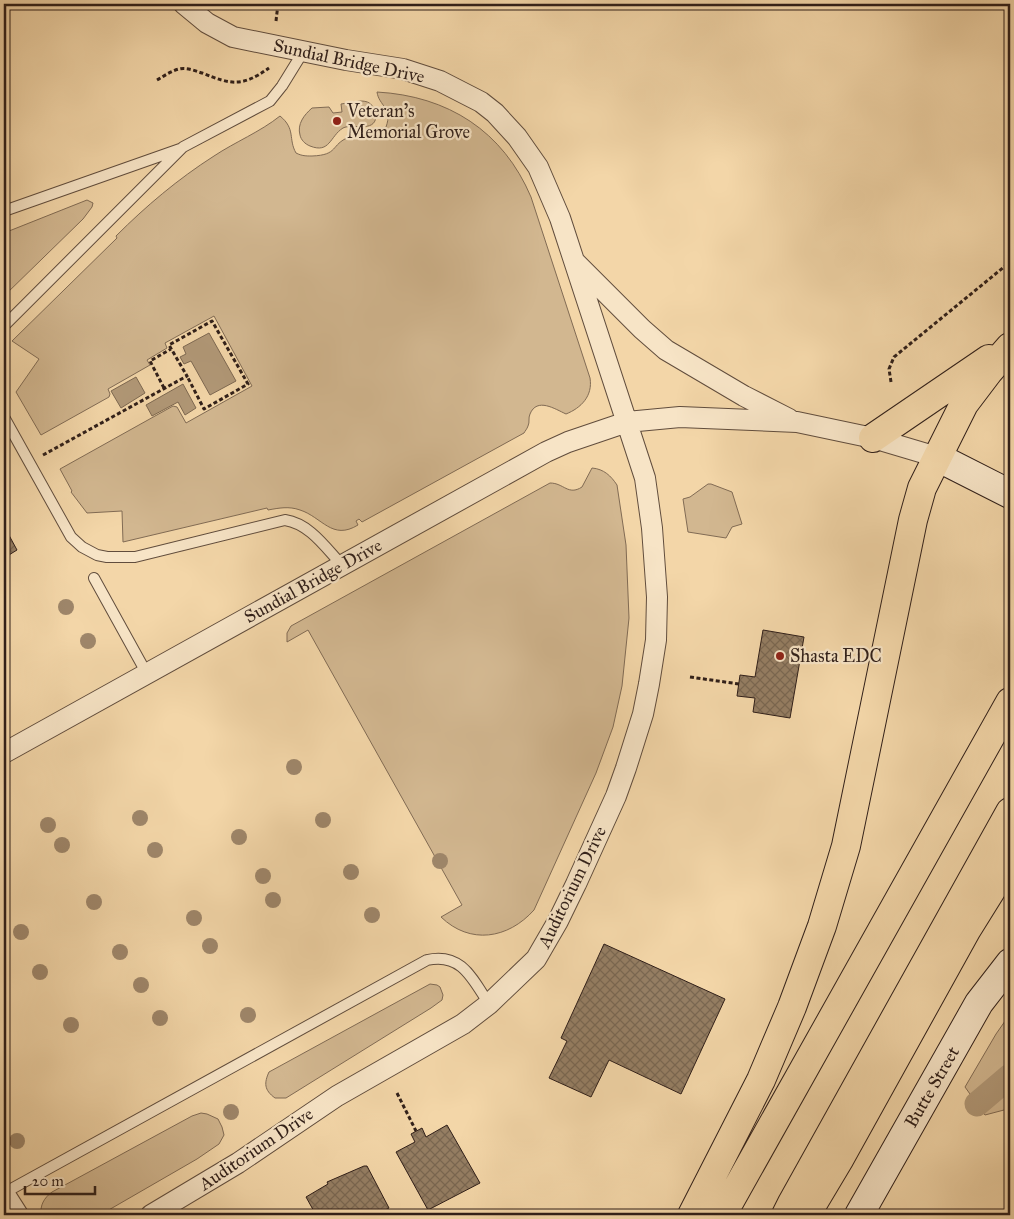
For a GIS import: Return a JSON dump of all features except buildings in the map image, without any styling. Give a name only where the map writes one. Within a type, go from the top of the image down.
[{"type":"highway","points":[[873,438],[1010,345]]},
{"type":"highway","points":[[692,1215],[765,1071],[792,1007],[822,926],[848,836],[913,520],[922,488],[964,404],[1010,345]]},
{"type":"highway","points":[[722,1215],[1010,702]]},
{"type":"highway","points":[[786,1215],[1010,812]]},
{"type":"highway","points":[[806,1215],[967,929],[1010,860]]},
{"type":"main road","name":"Sundial Bridge Drive","points":[[937,457],[1010,494]]},
{"type":"main road","name":"Butte Street","points":[[859,1215],[979,1003],[1010,963]]},
{"type":"street","name":"Sundial Bridge Drive","points":[[184,4],[206,24],[233,37],[403,70],[440,81],[481,102],[495,113],[518,137],[538,167],[552,197],[627,422]]},
{"type":"street","name":"Sundial Bridge Drive","points":[[575,262],[642,329],[666,350],[744,396],[796,422]]},
{"type":"street","name":"Sundial Bridge Drive","points":[[4,752],[546,452],[568,442],[627,422],[680,417],[796,422],[873,438],[937,457]]},
{"type":"street","name":"Auditorium Drive","points":[[151,1215],[238,1163],[337,1096],[463,1024],[489,1004],[536,959],[558,922],[616,796],[643,714],[656,640],[657,597],[655,557],[645,478],[627,422]]},
{"type":"street","points":[[4,1193],[18,1215]]},
{"type":"lane","points":[[4,211],[183,147],[270,101],[282,86],[303,52]]},
{"type":"lane","points":[[4,326],[183,147]]},
{"type":"lane","points":[[4,417],[71,537],[82,548],[97,555],[135,557],[285,520],[301,524],[342,565]]},
{"type":"lane","points":[[94,578],[147,674]]},
{"type":"lane","points":[[4,1193],[427,960],[446,959],[460,965],[467,971],[489,1004]]},
{"type":"path","points":[[276,22],[278,4]]},
{"type":"path","points":[[999,4],[1010,6]]},
{"type":"path","points":[[157,80],[173,71],[186,68],[222,80],[240,82],[253,78],[269,68]]},
{"type":"path","points":[[891,382],[889,369],[894,357],[1010,262]]},
{"type":"path","points":[[212,321],[248,384],[204,409],[186,376],[169,344],[212,321]]},
{"type":"path","points":[[164,388],[150,361],[172,349]]},
{"type":"path","points":[[36,459],[186,376]]},
{"type":"path","points":[[690,677],[739,684]]},
{"type":"path","points":[[397,1093],[416,1131]]},
{"type":"shaded area","points":[[377,92],[403,95],[427,101],[450,110],[470,121],[489,136],[505,153],[531,197],[590,378],[588,396],[581,405],[566,414],[552,407],[537,406],[530,414],[529,424],[524,433],[362,522],[359,519],[356,521],[358,525],[349,529],[334,529],[308,513],[296,509],[268,510],[267,508],[123,542],[122,511],[87,513],[71,492],[60,469],[173,406],[177,407],[186,423],[252,386],[214,316],[165,343],[167,348],[147,360],[150,365],[108,389],[109,397],[41,435],[16,392],[39,359],[12,341],[139,214],[163,193],[201,165],[280,116],[288,125],[296,153],[308,156],[331,152],[339,143],[349,137],[378,132],[386,127],[388,121],[387,111],[380,101]]},
{"type":"shaded area","points":[[360,101],[369,103],[376,110],[376,117],[371,125],[343,128],[322,148],[310,146],[302,140],[299,131],[300,123],[312,108],[329,107],[333,113],[342,112],[341,104]]},
{"type":"shaded area","points":[[87,200],[93,203],[83,219],[4,296],[4,233]]},
{"type":"shaded area","points":[[209,333],[236,381],[210,395],[191,361],[184,364],[180,357],[186,354],[183,347]]},
{"type":"shaded area","points":[[136,377],[145,393],[121,408],[111,391]]},
{"type":"shaded area","points":[[183,384],[196,408],[185,415],[178,402],[152,416],[146,405]]},
{"type":"shaded area","points":[[592,468],[607,474],[617,485],[626,545],[629,618],[622,686],[613,727],[596,773],[534,910],[524,920],[501,932],[489,935],[476,935],[464,932],[452,926],[441,917],[462,905],[308,630],[287,642],[287,633],[291,626],[550,483],[569,490],[582,487]]},
{"type":"shaded area","points":[[708,484],[732,492],[742,524],[732,527],[726,538],[688,532],[683,499],[690,497]]},
{"type":"shaded area","points":[[430,984],[440,987],[443,995],[442,1000],[431,1008],[286,1098],[275,1098],[267,1089],[266,1080],[269,1072]]},
{"type":"shaded area","points":[[1010,1014],[1010,1105],[1004,1110],[985,1115],[965,1087]]},
{"type":"shaded area","points":[[201,1113],[218,1119],[224,1135],[219,1144],[197,1159],[100,1215],[41,1215],[43,1202],[52,1192],[192,1116]]},
{"type":"waterway","points":[[977,1104],[1010,1076]]},
{"type":"place","name":"Veteran's Memorial Grove","points":[[337,121]]},
{"type":"place","name":"Shasta EDC","points":[[780,656]]}]
